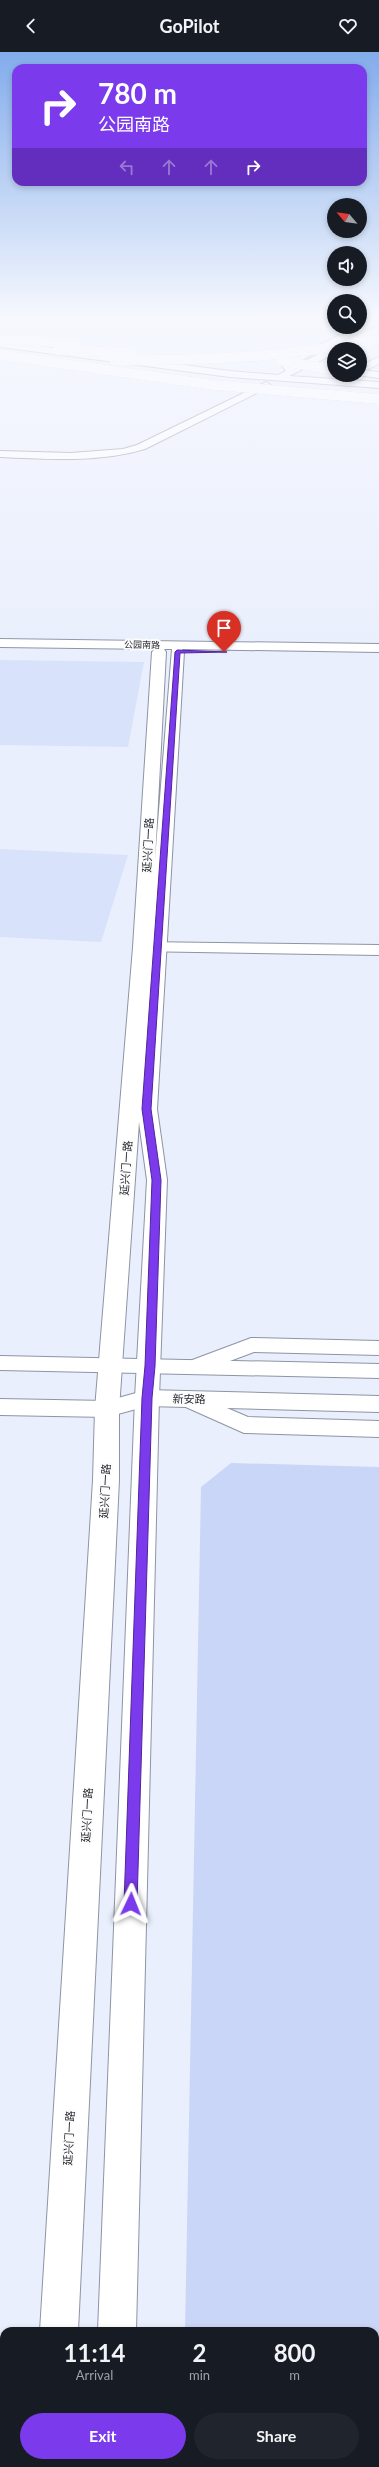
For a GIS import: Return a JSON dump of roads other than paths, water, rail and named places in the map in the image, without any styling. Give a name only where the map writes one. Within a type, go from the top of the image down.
[{"type":"main road","points":[[0,454],[76,455],[125,452],[141,447],[180,428]]},
{"type":"main road","name":"公园南路","points":[[0,643],[379,648]]},
{"type":"main road","name":"公园南路","points":[[0,650],[379,654]]},
{"type":"main road","name":"延兴门一路","points":[[59,2327],[105,1488],[107,1409],[150,947],[168,652]]},
{"type":"main road","points":[[150,947],[379,950]]},
{"type":"main road","name":"延兴门一路","points":[[118,2327],[147,1398],[150,1366],[157,1180],[147,1109],[150,947]]},
{"type":"main road","points":[[195,1367],[251,1345],[379,1348]]},
{"type":"main road","points":[[0,1363],[379,1371]]},
{"type":"main road","name":"新安路","points":[[0,1407],[107,1409],[147,1398],[379,1404]]},
{"type":"main road","points":[[187,1399],[244,1426],[379,1429]]}]
